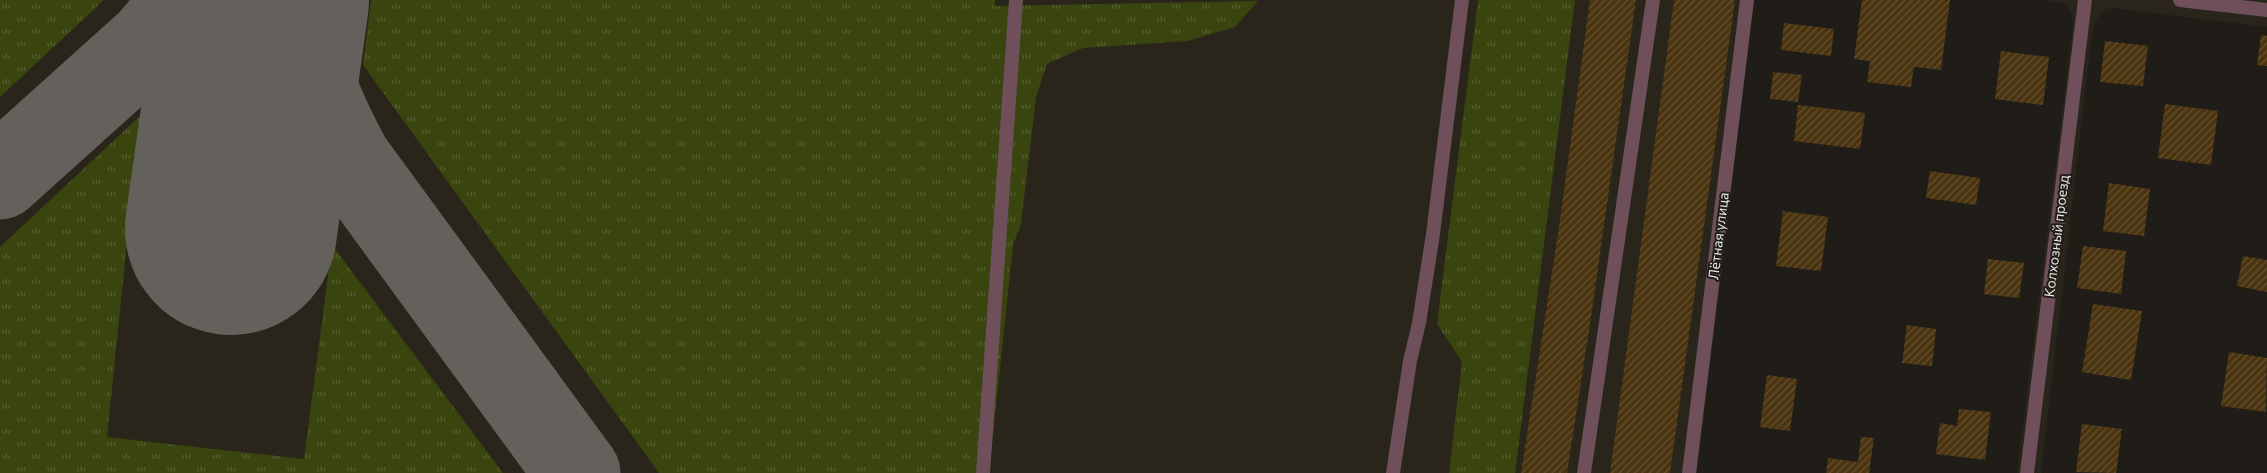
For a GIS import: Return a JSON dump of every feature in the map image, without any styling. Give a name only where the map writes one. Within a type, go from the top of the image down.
[{"type":"street","points":[[983,473],[1016,0]]},
{"type":"street","points":[[1393,473],[1410,361],[1420,323],[1433,234],[1462,0]]},
{"type":"street","points":[[1584,473],[1653,0]]},
{"type":"street","name":"Лётная улица","points":[[1689,473],[1747,0]]},
{"type":"street","name":"Колхозный проезд","points":[[2027,473],[2085,0]]},
{"type":"street","points":[[2180,0],[2267,10]]},
{"type":"shaded area","points":[[0,0],[1754,0],[1697,473],[0,473]]},
{"type":"shaded area","points":[[2047,0],[2267,0],[2267,27],[2112,8],[2104,10],[2096,20],[2091,42],[2041,473],[2017,473],[2073,24],[2072,13],[2066,4]]},
{"type":"green space","points":[[0,0],[104,0],[0,97]]},
{"type":"green space","points":[[371,0],[995,0],[995,6],[1258,1],[1235,27],[1188,41],[1083,48],[1047,64],[1036,97],[1021,224],[1013,245],[989,473],[659,473],[363,65]]},
{"type":"green space","points":[[1478,0],[1575,0],[1515,473],[1449,473],[1462,362],[1437,324]]},
{"type":"green space","points":[[140,116],[107,437],[304,459],[332,245],[503,473],[0,473],[0,247]]},
{"type":"building","points":[[1590,0],[1636,0],[1590,324],[1567,473],[1521,473],[1559,227]]},
{"type":"building","points":[[1674,0],[1735,0],[1670,473],[1610,473]]},
{"type":"building","points":[[1862,0],[1950,0],[1941,70],[1914,67],[1911,87],[1867,82],[1870,61],[1854,59]]},
{"type":"building","points":[[1784,23],[1834,29],[1831,56],[1781,50]]},
{"type":"building","points":[[2261,35],[2267,36],[2267,66],[2257,65]]},
{"type":"building","points":[[2105,41],[2148,46],[2143,86],[2100,82]]},
{"type":"building","points":[[2001,51],[2049,57],[2043,105],[1995,99]]},
{"type":"building","points":[[1773,72],[1802,75],[1798,102],[1770,99]]},
{"type":"building","points":[[2165,104],[2218,111],[2211,165],[2158,158]]},
{"type":"building","points":[[1798,105],[1865,113],[1860,149],[1794,141]]},
{"type":"building","points":[[1930,171],[1980,178],[1976,205],[1926,198]]},
{"type":"building","points":[[2109,183],[2150,189],[2144,236],[2103,231]]},
{"type":"building","points":[[1783,211],[1828,217],[1821,271],[1776,266]]},
{"type":"building","points":[[2083,246],[2126,251],[2121,294],[2077,288]]},
{"type":"building","points":[[2243,256],[2267,260],[2267,292],[2237,286]]},
{"type":"building","points":[[1988,259],[2024,263],[2019,298],[1984,294]]},
{"type":"building","points":[[2093,304],[2142,311],[2131,380],[2082,372]]},
{"type":"building","points":[[1907,325],[1936,329],[1932,366],[1902,363]]},
{"type":"building","points":[[2229,352],[2267,358],[2266,412],[2221,406]]},
{"type":"building","points":[[1767,375],[1797,379],[1790,431],[1760,427]]},
{"type":"building","points":[[1959,409],[1991,412],[1985,460],[1936,454],[1940,423],[1957,426]]},
{"type":"building","points":[[2082,424],[2122,429],[2116,473],[2076,472]]},
{"type":"building","points":[[1861,437],[1874,438],[1869,473],[1826,473],[1828,458],[1858,462]]},
{"type":"taxiway","points":[[0,177],[151,41],[185,0]]},
{"type":"taxiway","points":[[293,0],[307,64],[329,121],[349,160],[578,473]]},
{"type":"runway","points":[[231,229],[263,0]]}]
